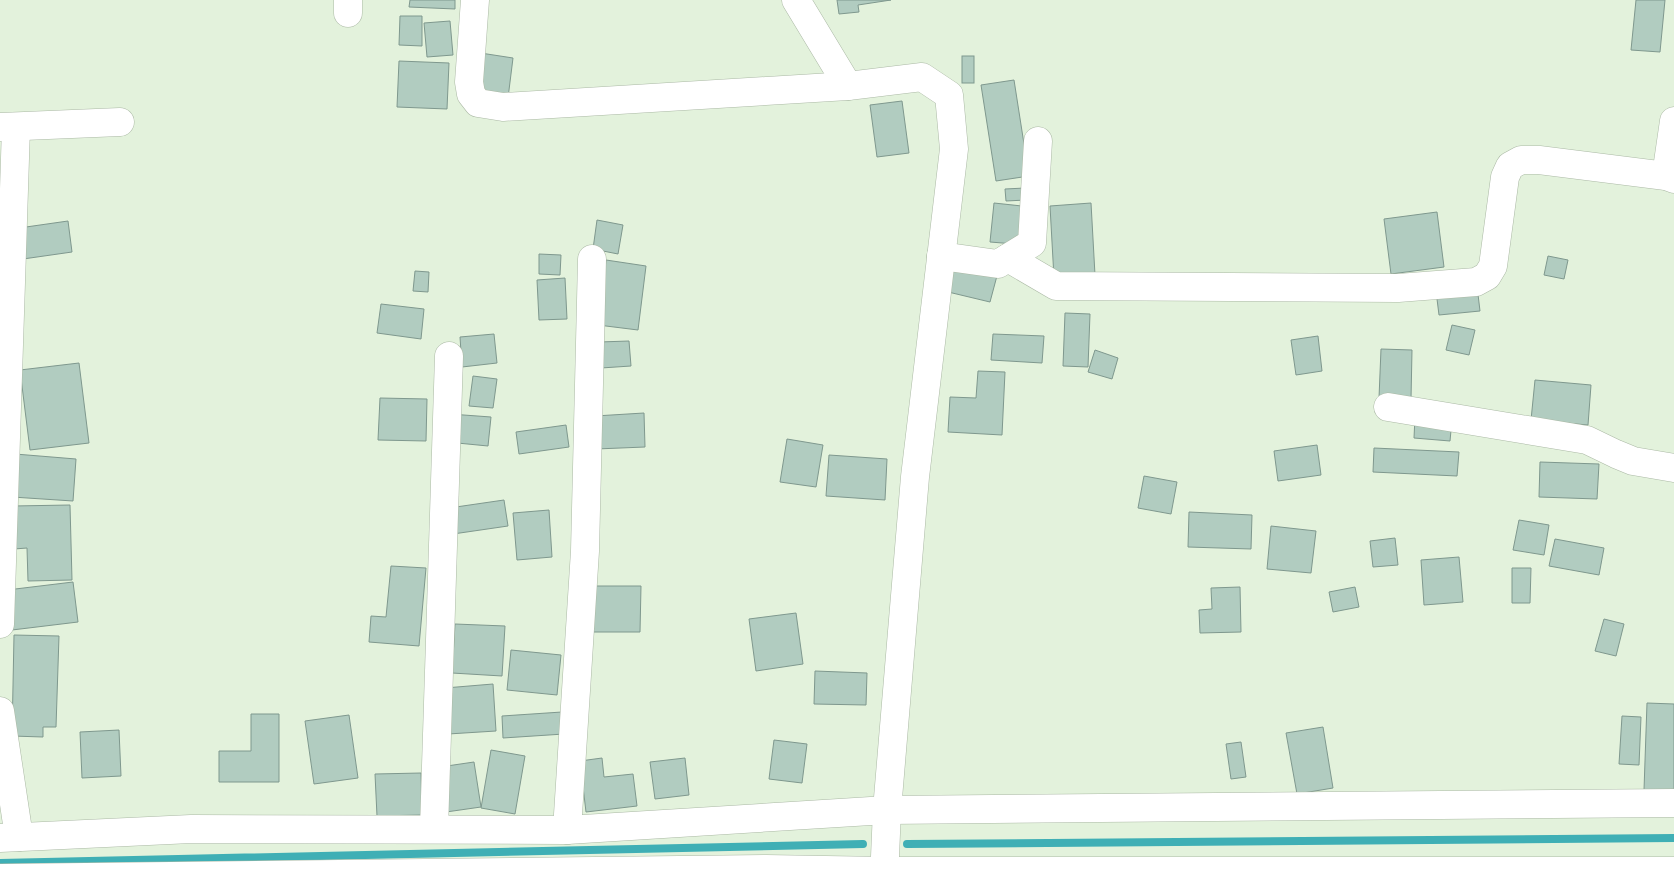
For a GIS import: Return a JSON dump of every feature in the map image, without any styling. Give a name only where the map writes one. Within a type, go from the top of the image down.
[{"type":"street","points":[[475,0],[469,82],[471,94],[478,103],[503,107],[848,86],[922,77],[948,95],[954,148],[915,477],[887,810],[884,876]]},
{"type":"street","points":[[796,0],[848,86]]},
{"type":"street","points":[[0,624],[8,127],[120,122]]},
{"type":"street","points":[[1008,258],[1056,286],[1398,288],[1476,282],[1487,276],[1492,266],[1505,177],[1510,166],[1521,160],[1539,160],[1670,178],[1674,122]]},
{"type":"street","points":[[941,256],[998,264],[1032,243],[1038,141]]},
{"type":"street","points":[[567,830],[585,551],[592,259]]},
{"type":"street","points":[[434,829],[449,356]]},
{"type":"street","points":[[1388,408],[1587,440],[1633,461],[1674,468]]},
{"type":"street","points":[[0,710],[9,838],[191,830],[567,830],[887,810],[1674,803]]},
{"type":"street","points":[[0,878],[68,879],[766,869],[884,876],[1674,871]]},
{"type":"building","points":[[410,0],[455,0],[455,9],[409,7]]},
{"type":"building","points":[[837,0],[891,0],[858,5],[859,12],[839,14]]},
{"type":"building","points":[[1636,0],[1665,0],[1660,52],[1631,50]]},
{"type":"building","points":[[400,16],[422,16],[422,46],[399,45]]},
{"type":"building","points":[[450,21],[453,55],[427,57],[424,23]]},
{"type":"building","points":[[474,52],[513,58],[508,98],[469,93]]},
{"type":"building","points":[[962,56],[974,56],[974,83],[962,83]]},
{"type":"building","points":[[399,61],[449,63],[447,109],[397,107]]},
{"type":"building","points":[[1014,80],[1029,176],[996,181],[981,85]]},
{"type":"building","points":[[902,101],[909,153],[877,157],[870,105]]},
{"type":"building","points":[[1025,188],[1026,200],[1006,201],[1005,189]]},
{"type":"building","points":[[994,203],[1031,207],[1027,245],[990,242]]},
{"type":"building","points":[[1091,203],[1095,275],[1054,278],[1050,206]]},
{"type":"building","points":[[1437,212],[1444,267],[1391,274],[1384,219]]},
{"type":"building","points":[[597,220],[623,225],[618,254],[593,249]]},
{"type":"building","points":[[68,221],[72,252],[16,260],[12,229]]},
{"type":"building","points":[[539,254],[561,255],[560,275],[539,274]]},
{"type":"building","points":[[1548,256],[1568,260],[1564,279],[1544,275]]},
{"type":"building","points":[[606,260],[646,266],[638,330],[590,324],[604,278]]},
{"type":"building","points":[[951,260],[998,272],[990,302],[944,291]]},
{"type":"building","points":[[415,271],[429,272],[428,292],[413,291]]},
{"type":"building","points":[[565,278],[567,319],[539,320],[537,280]]},
{"type":"building","points":[[1477,286],[1480,311],[1439,315],[1436,291]]},
{"type":"building","points":[[381,304],[424,309],[421,339],[377,333]]},
{"type":"building","points":[[1065,313],[1090,314],[1088,367],[1063,366]]},
{"type":"building","points":[[1452,325],[1475,330],[1469,355],[1446,350]]},
{"type":"building","points":[[494,334],[497,363],[462,367],[460,337]]},
{"type":"building","points":[[993,334],[1044,336],[1042,363],[991,360]]},
{"type":"building","points":[[1318,336],[1322,371],[1296,375],[1291,340]]},
{"type":"building","points":[[629,341],[631,366],[601,368],[599,342]]},
{"type":"building","points":[[1381,349],[1412,350],[1411,399],[1379,398]]},
{"type":"building","points":[[1095,350],[1118,358],[1112,379],[1088,372]]},
{"type":"building","points":[[79,363],[89,443],[30,450],[20,370]]},
{"type":"building","points":[[978,371],[1005,372],[1002,435],[948,432],[950,397],[976,398]]},
{"type":"building","points":[[473,376],[497,379],[493,408],[469,406]]},
{"type":"building","points":[[1535,380],[1591,385],[1588,425],[1531,420]]},
{"type":"building","points":[[380,398],[427,399],[426,441],[378,440]]},
{"type":"building","points":[[644,413],[645,447],[596,449],[595,416]]},
{"type":"building","points":[[450,414],[491,417],[488,446],[447,442]]},
{"type":"building","points":[[1415,417],[1452,420],[1450,441],[1414,438]]},
{"type":"building","points":[[566,425],[569,447],[519,454],[516,432]]},
{"type":"building","points":[[787,439],[823,445],[816,487],[780,482]]},
{"type":"building","points":[[1317,445],[1321,475],[1278,481],[1274,451]]},
{"type":"building","points":[[1374,448],[1459,452],[1457,476],[1373,472]]},
{"type":"building","points":[[15,454],[76,459],[73,501],[12,497]]},
{"type":"building","points":[[829,455],[887,459],[885,500],[826,496]]},
{"type":"building","points":[[1540,462],[1599,464],[1597,499],[1539,497]]},
{"type":"building","points":[[1144,476],[1177,482],[1171,514],[1138,508]]},
{"type":"building","points":[[504,500],[508,526],[453,534],[449,508]]},
{"type":"building","points":[[70,505],[72,580],[28,581],[27,548],[14,549],[13,506]]},
{"type":"building","points":[[549,510],[552,557],[517,560],[513,513]]},
{"type":"building","points":[[1189,512],[1252,515],[1251,549],[1188,547]]},
{"type":"building","points":[[1519,520],[1549,525],[1544,555],[1513,550]]},
{"type":"building","points":[[1271,526],[1316,531],[1311,573],[1267,569]]},
{"type":"building","points":[[1395,538],[1398,565],[1373,567],[1370,541]]},
{"type":"building","points":[[1555,539],[1604,548],[1599,575],[1549,566]]},
{"type":"building","points":[[1459,557],[1463,602],[1424,605],[1421,560]]},
{"type":"building","points":[[391,566],[426,568],[419,646],[369,642],[371,616],[386,617]]},
{"type":"building","points":[[1512,568],[1531,568],[1530,603],[1512,603]]},
{"type":"building","points":[[73,582],[78,622],[12,630],[7,590]]},
{"type":"building","points":[[591,586],[641,586],[640,632],[591,632]]},
{"type":"building","points":[[1240,587],[1241,632],[1200,633],[1199,610],[1212,609],[1211,588]]},
{"type":"building","points":[[1355,587],[1359,607],[1333,612],[1329,592]]},
{"type":"building","points":[[796,613],[803,664],[756,671],[749,619]]},
{"type":"building","points":[[1604,619],[1624,624],[1616,656],[1595,651]]},
{"type":"building","points":[[455,624],[505,626],[502,676],[452,673]]},
{"type":"building","points":[[14,635],[59,636],[56,727],[43,727],[43,737],[12,736]]},
{"type":"building","points":[[511,650],[561,655],[557,695],[507,690]]},
{"type":"building","points":[[815,671],[867,673],[866,705],[814,704]]},
{"type":"building","points":[[493,684],[496,731],[448,734],[445,688]]},
{"type":"building","points":[[1647,703],[1674,704],[1674,801],[1644,790]]},
{"type":"building","points":[[562,712],[564,734],[503,738],[502,716]]},
{"type":"building","points":[[251,714],[279,714],[279,782],[219,782],[219,751],[251,751]]},
{"type":"building","points":[[349,715],[358,778],[314,784],[305,721]]},
{"type":"building","points":[[1622,716],[1641,717],[1639,765],[1619,764]]},
{"type":"building","points":[[1323,727],[1333,788],[1297,794],[1286,733]]},
{"type":"building","points":[[119,730],[121,776],[82,778],[80,732]]},
{"type":"building","points":[[774,740],[807,744],[802,783],[769,779]]},
{"type":"building","points":[[1241,742],[1246,777],[1231,779],[1226,744]]},
{"type":"building","points":[[491,750],[525,756],[515,814],[481,808]]},
{"type":"building","points":[[602,758],[604,777],[633,774],[637,806],[586,812],[580,761]]},
{"type":"building","points":[[685,758],[689,795],[655,799],[650,762]]},
{"type":"building","points":[[474,762],[481,807],[446,812],[440,767]]},
{"type":"building","points":[[421,773],[422,815],[377,816],[375,774]]},
{"type":"waterway","points":[[907,844],[1674,838]]},
{"type":"waterway","points":[[0,863],[863,844]]}]
